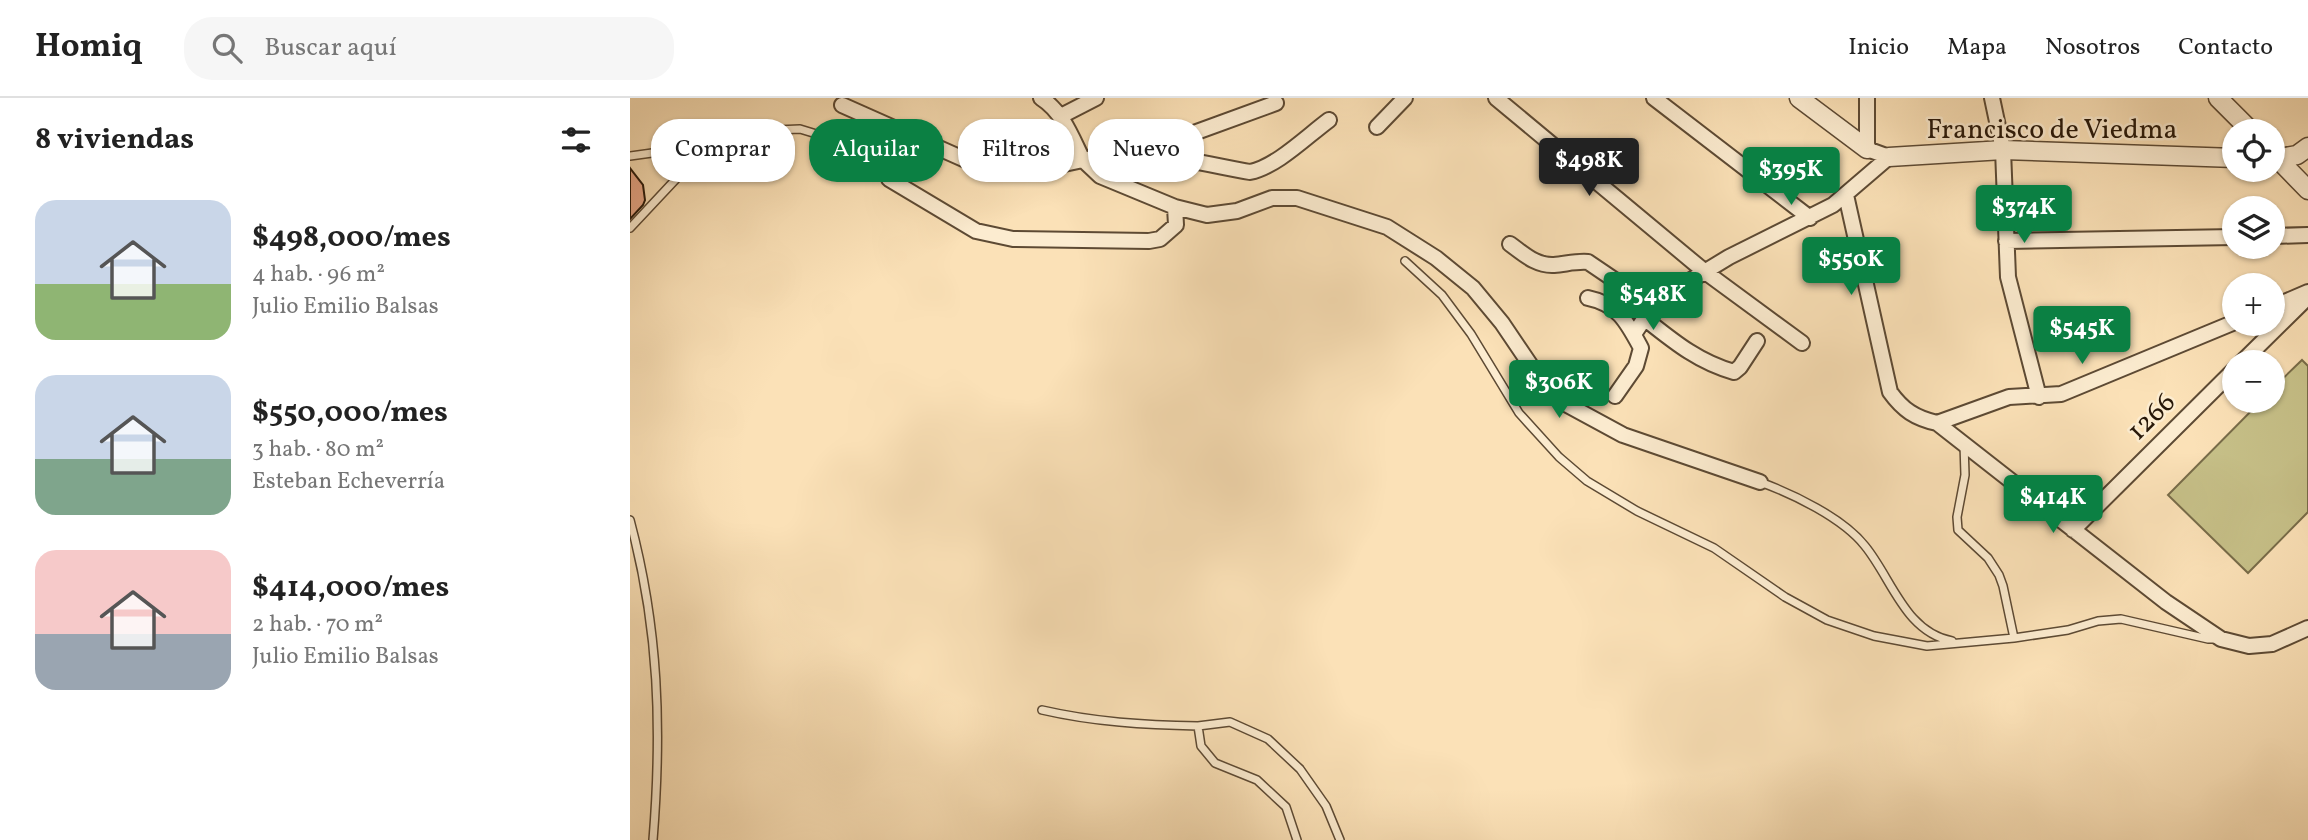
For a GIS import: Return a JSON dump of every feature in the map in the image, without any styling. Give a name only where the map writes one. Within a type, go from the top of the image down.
[{"type":"street","points":[[1041,98],[1061,116],[1083,160],[1100,176],[1175,206],[1208,215],[1237,211],[1272,198],[1297,198],[1387,227],[1436,258],[1473,288],[1502,323],[1548,391],[1564,403],[1623,435],[1760,482]]},
{"type":"street","points":[[1061,116],[1096,98]]},
{"type":"street","points":[[1377,127],[1405,98]]},
{"type":"street","points":[[1496,98],[1704,271],[1802,343]]},
{"type":"street","points":[[1654,98],[1810,218]]},
{"type":"street","points":[[1799,98],[1867,149],[1889,157]]},
{"type":"street","points":[[1867,98],[1867,149]]},
{"type":"street","points":[[1993,98],[2003,150],[2008,277],[2039,397]]},
{"type":"street","points":[[2218,98],[2239,119]]},
{"type":"street","points":[[1204,129],[1276,103]]},
{"type":"street","points":[[842,105],[968,161],[996,168],[1051,167],[1088,159]]},
{"type":"street","points":[[1204,163],[1250,172],[1262,170],[1329,120]]},
{"type":"street","points":[[2285,156],[2297,155],[2308,147]]},
{"type":"street","name":"Francisco de Viedma","points":[[1633,334],[1653,306],[1704,271],[1810,218],[1846,195],[1889,157],[2003,150],[2222,158]]},
{"type":"street","points":[[2285,167],[2308,190]]},
{"type":"street","points":[[894,182],[976,231],[1013,239],[1160,239],[1176,225],[1175,206]]},
{"type":"street","points":[[1846,195],[1890,392],[1902,408],[1918,419],[1937,423],[2166,602],[2221,639],[2249,646],[2272,645],[2308,628]]},
{"type":"street","points":[[2285,236],[2308,236]]},
{"type":"street","points":[[2006,241],[2222,237]]},
{"type":"street","points":[[1510,244],[1539,264],[1588,262],[1653,306]]},
{"type":"street","points":[[2285,303],[2308,295]]},
{"type":"street","points":[[2254,350],[2308,295]]},
{"type":"street","points":[[1588,298],[1602,301],[1617,310],[1641,348],[1636,366],[1615,396]]},
{"type":"street","points":[[1644,318],[1684,351],[1716,367],[1734,372],[1757,341]]},
{"type":"street","points":[[1937,423],[2009,397],[2061,394],[2222,327]]},
{"type":"street","name":"1266","points":[[2073,530],[2222,382]]},
{"type":"lane","points":[[630,156],[651,153]]},
{"type":"lane","points":[[630,228],[673,182]]},
{"type":"lane","points":[[1405,261],[1442,295],[1471,334],[1519,413],[1559,457],[1587,481],[1637,511],[1714,548],[1785,597],[1826,620],[1874,636],[1927,646],[2014,638],[2121,619],[2208,639],[2221,639]]},
{"type":"lane","points":[[1964,444],[1965,475],[1957,516],[1958,530],[1988,558],[1999,575],[2014,638]]},
{"type":"lane","points":[[1760,482],[1786,492],[1833,518],[1864,544],[1918,626],[1937,638],[1962,643]]},
{"type":"lane","points":[[630,520],[652,626],[659,737],[653,840]]},
{"type":"lane","points":[[1042,710],[1082,719],[1115,722],[1198,726],[1230,722],[1268,739],[1300,769],[1326,806],[1340,840]]},
{"type":"lane","points":[[1198,726],[1201,746],[1215,764],[1257,780],[1286,807],[1297,840]]},
{"type":"shaded area","points":[[2302,360],[2308,366],[2308,512],[2248,573],[2168,495],[2249,413],[2285,413],[2285,376]]},
{"type":"building","points":[[630,168],[643,185],[645,200],[630,219]]}]
